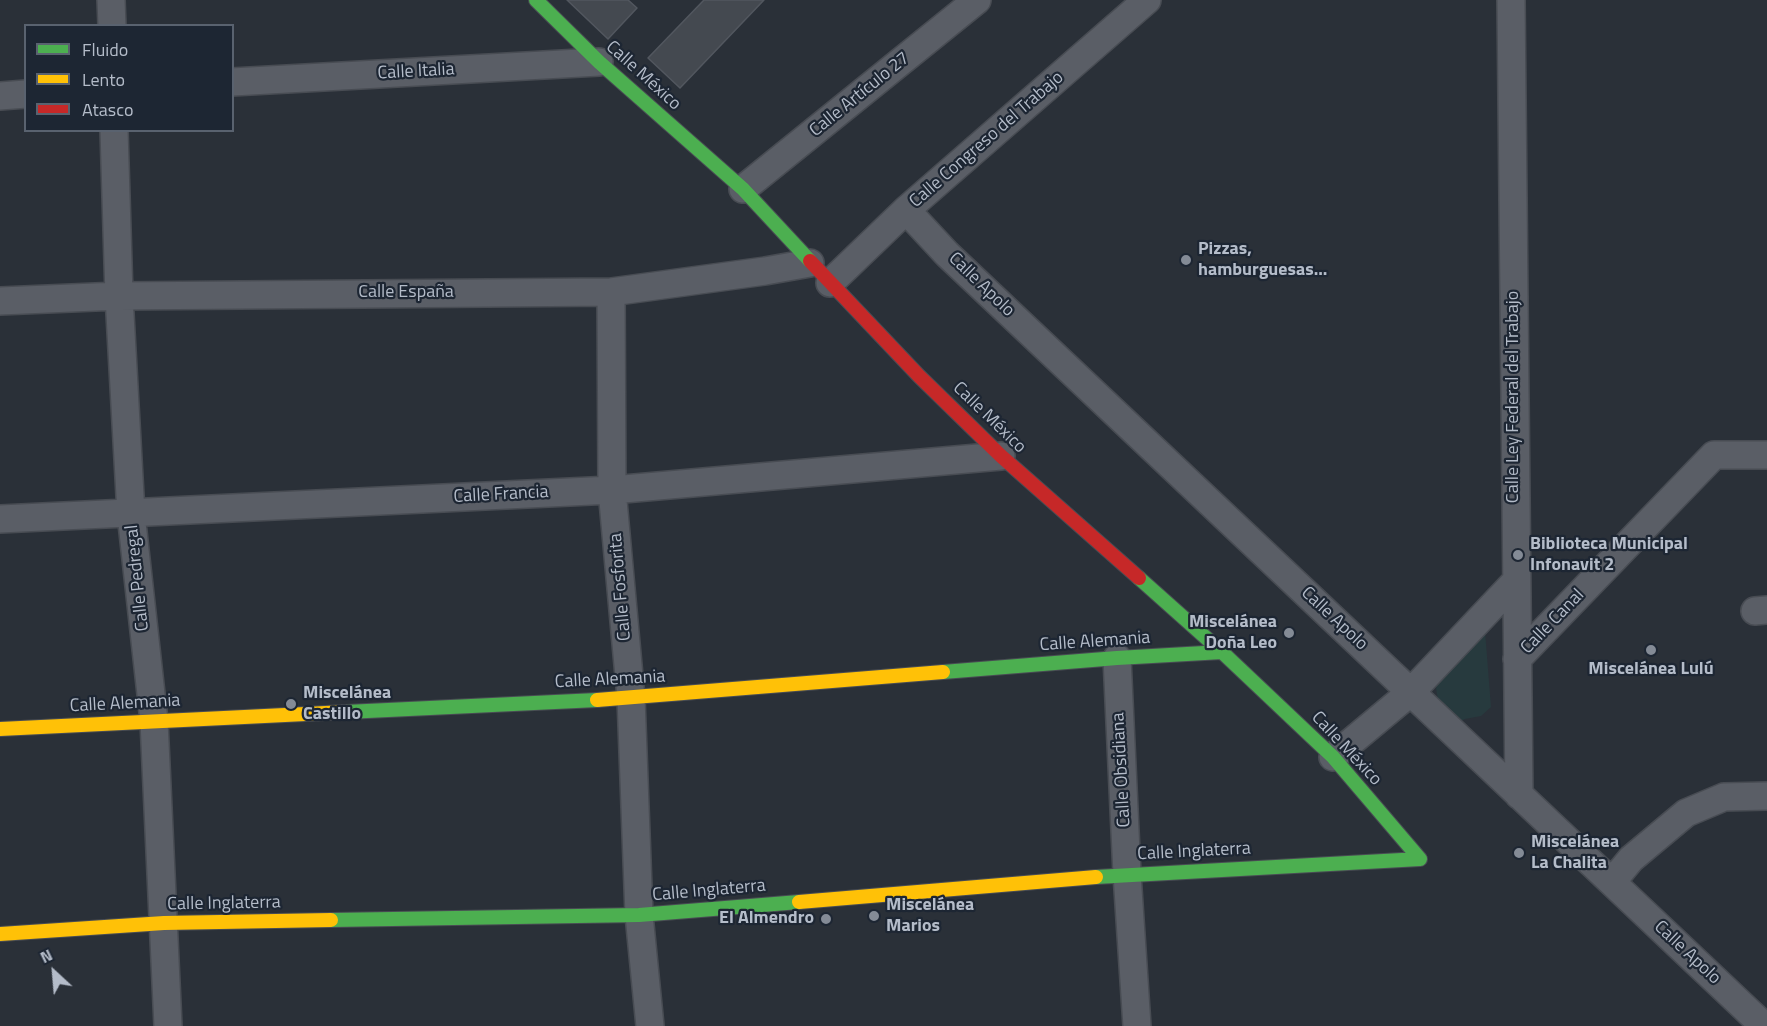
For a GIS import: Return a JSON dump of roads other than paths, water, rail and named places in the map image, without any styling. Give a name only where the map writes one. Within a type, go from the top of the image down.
[{"type":"street","points":[[111,0],[112,24]]},
{"type":"street","name":"Calle México","points":[[536,0],[599,62],[743,189],[810,263],[919,376],[1001,456],[1222,652],[1333,757],[1420,859]]},
{"type":"street","name":"Calle Artículo 27","points":[[743,189],[977,0]]},
{"type":"street","name":"Calle Congreso del Trabajo","points":[[830,283],[906,210],[1147,0]]},
{"type":"street","name":"Calle Ley Federal del Trabajo","points":[[1511,0],[1515,581],[1519,795]]},
{"type":"street","name":"Calle Italia","points":[[234,82],[599,62]]},
{"type":"street","points":[[0,96],[24,94]]},
{"type":"street","name":"Calle Pedregal","points":[[114,132],[118,296],[131,514],[154,721],[168,1026]]},
{"type":"street","name":"Calle Apolo","points":[[906,210],[947,254],[1764,1026]]},
{"type":"street","name":"Calle España","points":[[0,301],[118,296],[611,292],[810,263]]},
{"type":"street","name":"Calle Fosforita","points":[[611,292],[612,490],[631,698],[639,915],[650,1026]]},
{"type":"street","name":"Calle Canal","points":[[1517,659],[1714,454],[1767,455]]},
{"type":"street","name":"Calle Francia","points":[[0,519],[612,490],[1001,456]]},
{"type":"street","points":[[1333,757],[1410,692],[1515,581]]},
{"type":"street","name":"Calle Alemania","points":[[0,729],[631,698],[1117,658],[1222,652]]},
{"type":"street","name":"Calle Obsidiana","points":[[1117,658],[1137,1026]]},
{"type":"street","points":[[1611,882],[1631,859],[1686,813],[1724,797],[1767,796]]},
{"type":"street","name":"Calle Inglaterra","points":[[0,934],[164,923],[639,915],[1127,874],[1420,859]]},
{"type":"place","name":"Pizzas, hamburguesas...","points":[[1186,260]]},
{"type":"place","name":"Biblioteca Municipal Infonavit 2","points":[[1518,555]]},
{"type":"place","name":"Miscelánea Doña Leo","points":[[1289,633]]},
{"type":"place","name":"Miscelánea Lulú","points":[[1651,650]]},
{"type":"place","name":"Miscelánea Castillo","points":[[291,704]]},
{"type":"place","name":"Miscelánea La Chalita","points":[[1519,853]]},
{"type":"place","name":"Miscelánea Marios","points":[[874,916]]},
{"type":"place","name":"El Almendro","points":[[826,919]]}]
